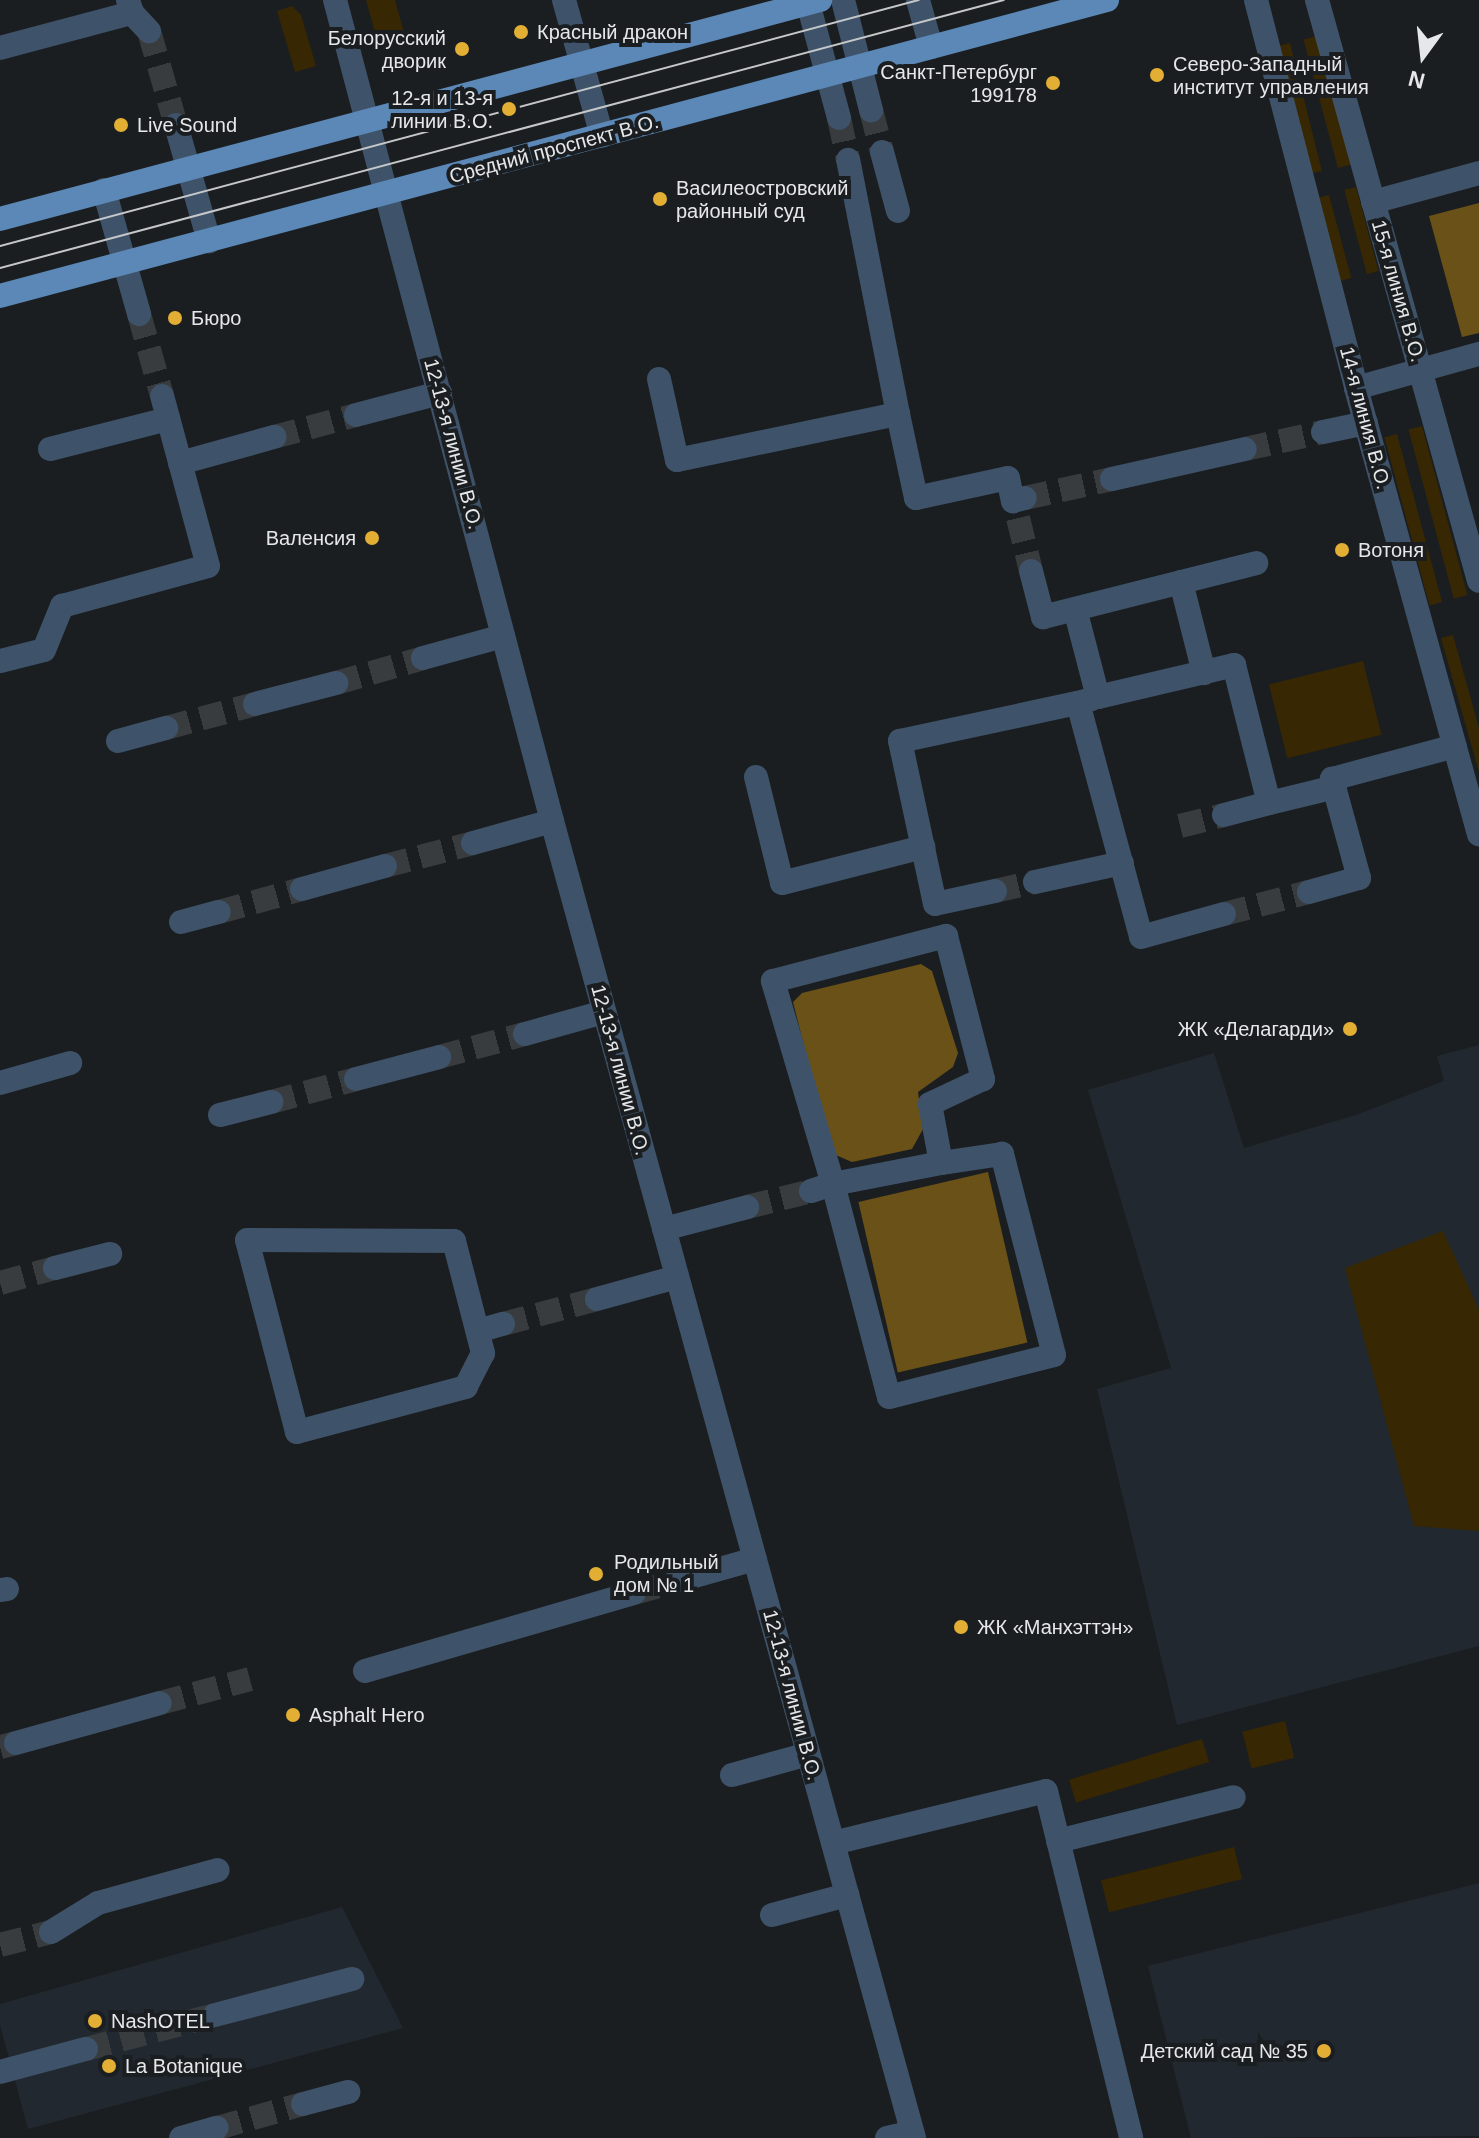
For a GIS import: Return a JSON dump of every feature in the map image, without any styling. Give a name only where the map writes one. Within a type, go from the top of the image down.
[{"type":"main road","name":"Средний проспект В.О.","points":[[0,296],[1107,0]]},
{"type":"main road","points":[[0,219],[814,2]]},
{"type":"street","name":"12-13-я линии В.О.","points":[[335,0],[552,821],[913,2135]]},
{"type":"street","points":[[564,0],[602,136]]},
{"type":"street","points":[[843,0],[871,110]]},
{"type":"street","points":[[918,0],[931,47]]},
{"type":"street","name":"14-я линия В.О.","points":[[1256,0],[1356,388],[1479,834]]},
{"type":"street","name":"15-я линия В.О.","points":[[1317,0],[1479,581]]},
{"type":"street","points":[[814,2],[827,74],[839,118]]},
{"type":"street","points":[[0,48],[130,6],[149,31]]},
{"type":"street","points":[[176,125],[209,241]]},
{"type":"street","points":[[882,152],[898,211]]},
{"type":"street","points":[[848,160],[916,498],[1008,478],[1018,506]]},
{"type":"street","points":[[1373,202],[1479,173]]},
{"type":"street","points":[[104,190],[139,314]]},
{"type":"street","points":[[1356,388],[1479,354]]},
{"type":"street","points":[[659,379],[677,460],[898,414]]},
{"type":"street","points":[[356,415],[440,393]]},
{"type":"street","points":[[0,661],[44,650],[62,606],[208,566],[165,408],[50,449]]},
{"type":"street","points":[[1323,432],[1366,423]]},
{"type":"street","points":[[180,463],[274,437]]},
{"type":"street","points":[[1112,479],[1245,449]]},
{"type":"street","points":[[1031,571],[1043,617],[1256,563]]},
{"type":"street","points":[[1181,582],[1204,673]]},
{"type":"street","points":[[1075,609],[1088,700],[1141,937],[1224,914]]},
{"type":"street","points":[[423,658],[503,636]]},
{"type":"street","points":[[995,891],[935,904],[900,741],[1234,665],[1269,803]]},
{"type":"street","points":[[255,704],[336,683]]},
{"type":"street","points":[[118,741],[166,728]]},
{"type":"street","points":[[1309,892],[1359,878],[1332,779],[1455,746]]},
{"type":"street","points":[[756,777],[782,883],[923,847]]},
{"type":"street","points":[[1224,815],[1335,787]]},
{"type":"street","points":[[473,843],[552,821]]},
{"type":"street","points":[[1035,882],[1122,863]]},
{"type":"street","points":[[302,889],[385,866]]},
{"type":"street","points":[[181,922],[219,912]]},
{"type":"street","points":[[822,1187],[1002,1154],[1054,1355],[889,1397],[822,1187],[773,981],[946,936],[983,1079],[930,1104],[941,1163]]},
{"type":"street","points":[[525,1034],[604,1012]]},
{"type":"street","points":[[356,1079],[439,1057]]},
{"type":"street","points":[[0,1083],[70,1063]]},
{"type":"street","points":[[220,1115],[271,1102]]},
{"type":"street","points":[[664,1229],[747,1207]]},
{"type":"street","points":[[247,1240],[454,1241],[478,1331],[483,1353],[466,1387],[297,1432],[247,1240]]},
{"type":"street","points":[[55,1268],[110,1254]]},
{"type":"street","points":[[597,1299],[677,1277]]},
{"type":"street","points":[[478,1331],[503,1324]]},
{"type":"street","points":[[677,1581],[755,1559]]},
{"type":"street","points":[[365,1671],[634,1593]]},
{"type":"street","points":[[16,1743],[160,1703]]},
{"type":"street","points":[[732,1775],[808,1754]]},
{"type":"street","points":[[833,1843],[1046,1791],[1131,2138]]},
{"type":"street","points":[[1058,1841],[1234,1797]]},
{"type":"street","points":[[51,1932],[98,1903],[218,1870]]},
{"type":"street","points":[[772,1915],[847,1895]]},
{"type":"street","points":[[215,2015],[352,1979]]},
{"type":"street","points":[[0,2072],[86,2049]]},
{"type":"street","points":[[303,2104],[348,2092]]},
{"type":"street","points":[[181,2138],[217,2128]]},
{"type":"street","points":[[887,2138],[913,2135]]},
{"type":"shaded area","points":[[366,0],[395,0],[407,43],[380,51]]},
{"type":"shaded area","points":[[292,6],[301,15],[316,66],[295,72],[277,11]]},
{"type":"shaded area","points":[[1317,36],[1351,164],[1338,168],[1303,40]]},
{"type":"shaded area","points":[[1290,43],[1322,171],[1308,174],[1276,46]]},
{"type":"shaded area","points":[[1356,187],[1379,271],[1367,274],[1344,190]]},
{"type":"shaded area","points":[[1329,195],[1351,278],[1341,281],[1318,198]]},
{"type":"shaded area","points":[[1479,203],[1479,333],[1462,337],[1429,216]]},
{"type":"shaded area","points":[[1422,426],[1467,595],[1454,599],[1408,430]]},
{"type":"shaded area","points":[[1397,434],[1442,602],[1429,605],[1384,437]]},
{"type":"shaded area","points":[[1453,635],[1479,728],[1479,772],[1441,638]]},
{"type":"shaded area","points":[[1363,661],[1381,735],[1287,758],[1269,684]]},
{"type":"shaded area","points":[[921,964],[932,971],[958,1053],[953,1067],[918,1092],[923,1129],[912,1149],[852,1162],[831,1153],[793,1002],[802,993]]},
{"type":"shaded area","points":[[1479,1045],[1479,1646],[1177,1725],[1097,1389],[1171,1368],[1088,1090],[1214,1053],[1244,1148],[1356,1115],[1444,1081],[1437,1056]]},
{"type":"shaded area","points":[[988,1172],[1027,1343],[898,1372],[858,1202]]},
{"type":"shaded area","points":[[1443,1231],[1479,1310],[1479,1531],[1414,1526],[1345,1268]]},
{"type":"shaded area","points":[[1285,1721],[1294,1758],[1252,1769],[1242,1732]]},
{"type":"shaded area","points":[[1202,1739],[1209,1762],[1076,1803],[1069,1780]]},
{"type":"shaded area","points":[[1234,1847],[1242,1879],[1109,1912],[1101,1880]]},
{"type":"shaded area","name":"Детский сад № 35","points":[[1479,1883],[1479,2136],[1191,2138],[1148,1966]]},
{"type":"shaded area","points":[[342,1907],[403,2028],[28,2129],[0,2025],[0,2004]]},
{"type":"tunnel","points":[[149,31],[176,125]]},
{"type":"tunnel","points":[[871,110],[882,152]]},
{"type":"tunnel","points":[[839,118],[848,160]]},
{"type":"tunnel","points":[[139,314],[162,396]]},
{"type":"tunnel","points":[[274,437],[356,415]]},
{"type":"tunnel","points":[[1245,449],[1323,432]]},
{"type":"tunnel","points":[[1025,498],[1112,479]]},
{"type":"tunnel","points":[[1018,518],[1031,571]]},
{"type":"tunnel","points":[[336,683],[423,658]]},
{"type":"tunnel","points":[[166,728],[255,704]]},
{"type":"tunnel","points":[[1180,826],[1224,815]]},
{"type":"tunnel","points":[[385,866],[473,843]]},
{"type":"tunnel","points":[[995,891],[1035,882]]},
{"type":"tunnel","points":[[219,912],[302,889]]},
{"type":"tunnel","points":[[1224,914],[1309,892]]},
{"type":"tunnel","points":[[439,1057],[525,1034]]},
{"type":"tunnel","points":[[271,1102],[356,1079]]},
{"type":"tunnel","points":[[747,1207],[811,1191]]},
{"type":"tunnel","points":[[0,1283],[55,1268]]},
{"type":"tunnel","points":[[503,1324],[597,1299]]},
{"type":"tunnel","points":[[634,1593],[677,1581]]},
{"type":"tunnel","points":[[160,1703],[250,1679]]},
{"type":"tunnel","points":[[0,1747],[16,1743]]},
{"type":"tunnel","points":[[0,1945],[51,1932]]},
{"type":"tunnel","points":[[86,2049],[215,2015]]},
{"type":"tunnel","points":[[217,2128],[303,2104]]},
{"type":"tram line","points":[[0,246],[919,0]]},
{"type":"tram line","points":[[0,268],[1004,0]]},
{"type":"place","name":"Красный дракон","points":[[521,32]]},
{"type":"place","name":"Белорусский дворик","points":[[462,49]]},
{"type":"place","name":"Северо-Западный институт управления","points":[[1157,75]]},
{"type":"place","name":"Санкт-Петербург 199178","points":[[1053,83]]},
{"type":"place","name":"12-я и 13-я линии В.О.","points":[[509,109]]},
{"type":"place","name":"Live Sound","points":[[121,125]]},
{"type":"place","name":"Василеостровский районный суд","points":[[660,199]]},
{"type":"place","name":"Бюро","points":[[175,318]]},
{"type":"place","name":"Валенсия","points":[[372,538]]},
{"type":"place","name":"Вотоня","points":[[1342,550]]},
{"type":"place","name":"ЖК «Делагарди»","points":[[1350,1029]]},
{"type":"place","name":"Родильный дом № 1","points":[[596,1574]]},
{"type":"place","name":"ЖК «Манхэттэн»","points":[[961,1627]]},
{"type":"place","name":"Asphalt Hero","points":[[293,1715]]},
{"type":"place","name":"NashOTEL","points":[[95,2021]]},
{"type":"place","name":"Детский сад № 35","points":[[1324,2051]]},
{"type":"place","name":"La Botanique","points":[[109,2066]]}]
